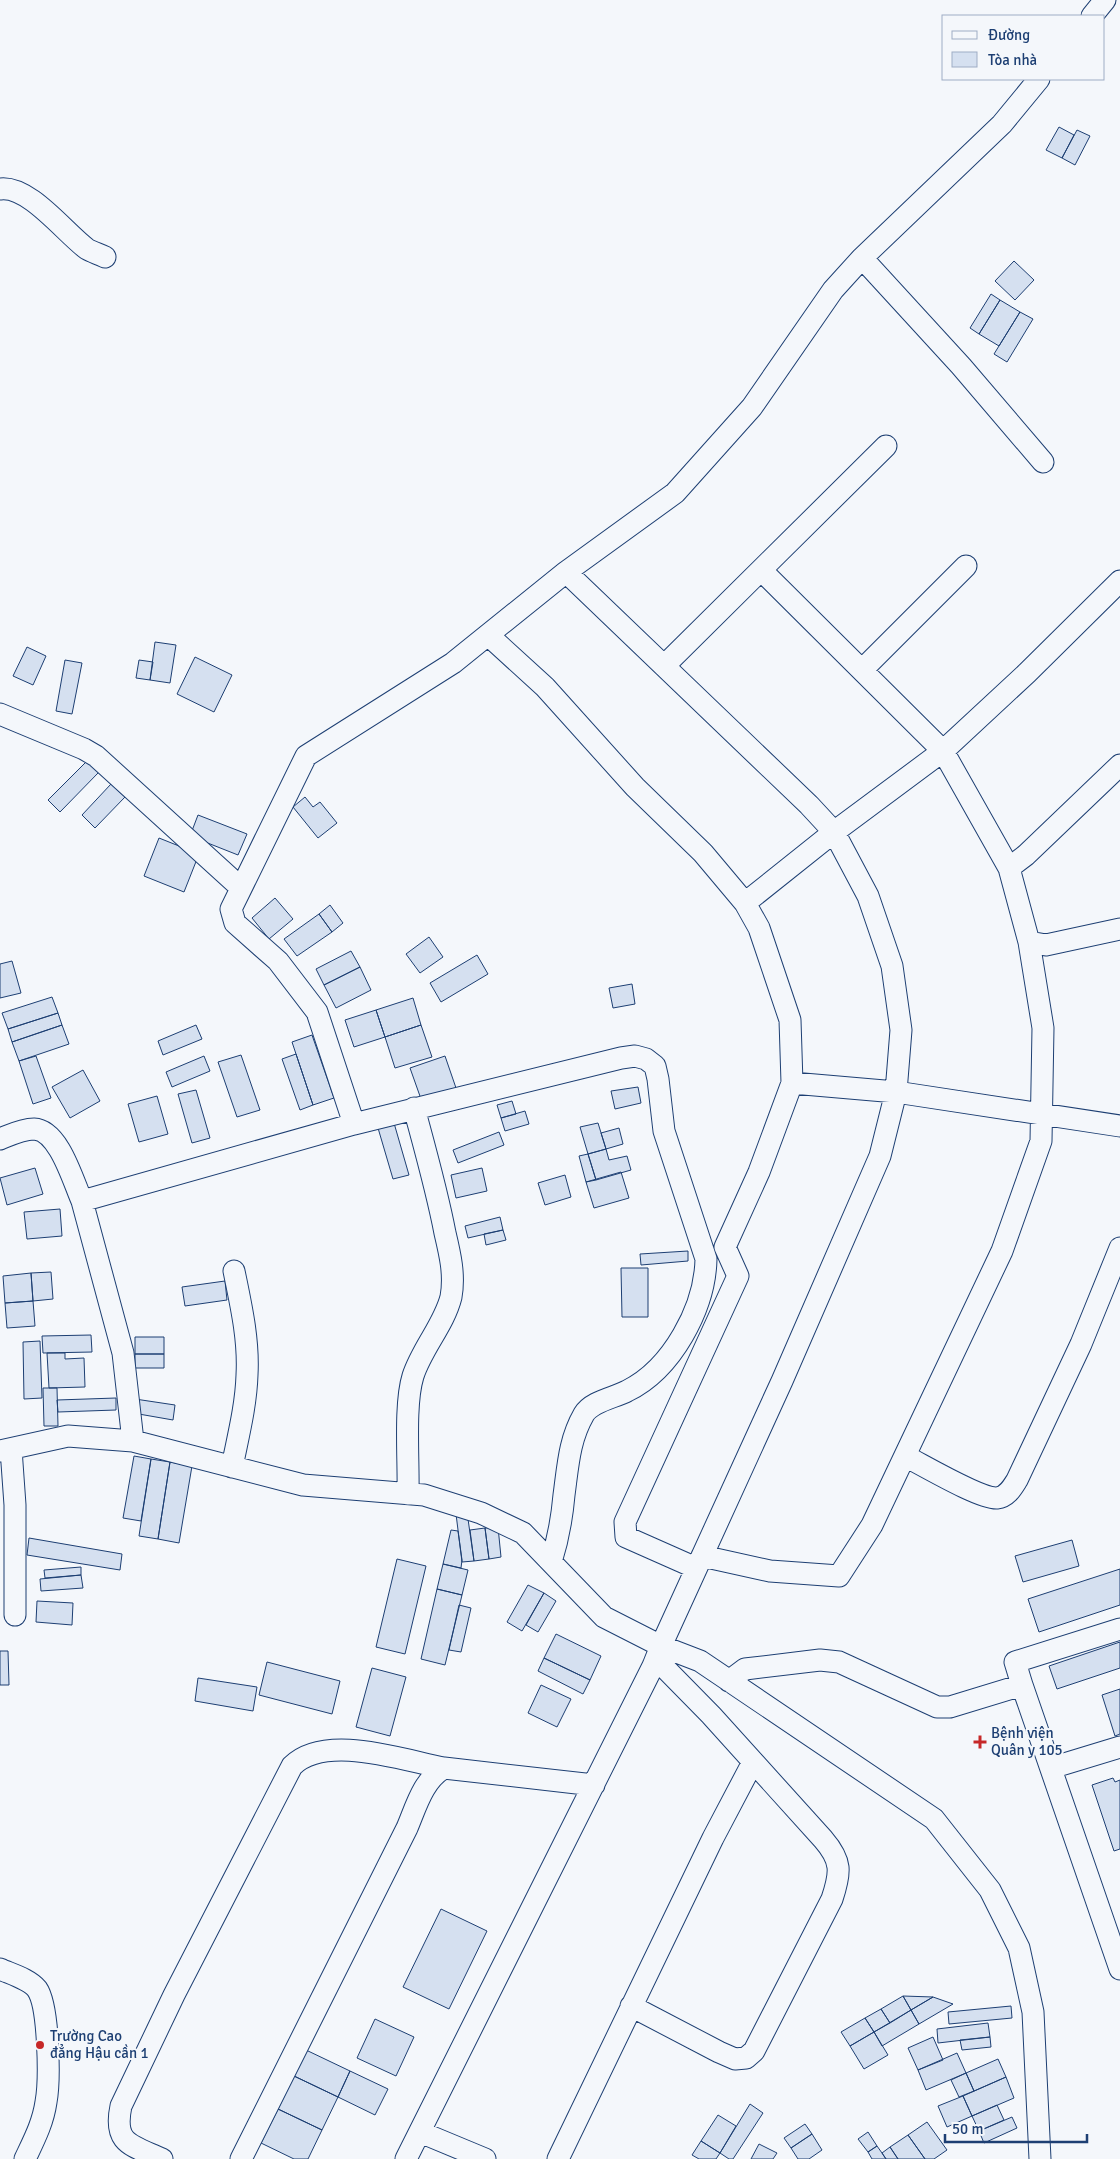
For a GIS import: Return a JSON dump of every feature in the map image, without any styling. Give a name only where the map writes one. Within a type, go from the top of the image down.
[{"type":"street","points":[[1093,15],[1106,0]]},
{"type":"street","points":[[354,1124],[316,1012],[278,961],[235,923],[231,909],[240,887],[306,756],[453,663],[566,572],[675,493],[752,407],[833,290],[862,258],[1002,124],[1038,80]]},
{"type":"street","points":[[0,189],[6,188],[40,206],[89,250],[105,256]]},
{"type":"street","points":[[862,258],[961,366],[1043,462]]},
{"type":"street","points":[[664,666],[886,446]]},
{"type":"street","points":[[862,670],[966,566]]},
{"type":"street","points":[[488,635],[545,688],[635,786],[703,852],[745,903],[759,928],[790,1020],[792,1082],[759,1172],[725,1246],[738,1276],[625,1522],[626,1537],[699,1562],[770,1571],[839,1576],[872,1525],[1002,1251],[1041,1141],[1043,1028],[1029,942],[1009,868],[943,751],[761,570]]},
{"type":"street","points":[[406,2159],[659,1652],[782,1381],[880,1156],[896,1092],[901,1030],[892,966],[868,896],[834,832],[809,805],[566,572]]},
{"type":"street","points":[[745,903],[834,832],[943,751],[1027,673],[1120,581]]},
{"type":"street","points":[[0,714],[84,749],[96,756],[240,887]]},
{"type":"street","points":[[1009,868],[1026,855],[1120,765]]},
{"type":"street","points":[[1029,942],[1046,945],[1120,929]]},
{"type":"street","points":[[82,1201],[414,1108],[621,1058],[635,1056],[646,1059],[655,1066],[664,1131],[706,1259],[706,1274],[694,1311],[671,1353],[641,1383],[586,1411],[578,1426],[567,1462],[558,1541],[551,1562]]},
{"type":"street","points":[[792,1082],[896,1092],[1120,1126]]},
{"type":"street","points":[[408,1494],[409,1403],[413,1377],[423,1353],[446,1312],[451,1297],[453,1270],[439,1200],[414,1108]]},
{"type":"street","points":[[0,1139],[34,1129],[45,1132],[54,1140],[60,1151],[82,1201],[123,1353],[133,1440]]},
{"type":"street","points":[[905,1456],[982,1495],[997,1498],[1007,1494],[1017,1480],[1081,1344],[1120,1248]]},
{"type":"street","points":[[232,1467],[245,1398],[247,1374],[243,1317],[234,1271]]},
{"type":"street","points":[[14,1615],[15,1505],[5,1450],[68,1436],[133,1440],[302,1485],[424,1495],[481,1513],[523,1533],[604,1617],[659,1652],[753,1762],[833,1851],[839,1865],[838,1882],[832,1899],[754,2051],[746,2058],[734,2058],[719,2052],[631,2006]]},
{"type":"street","points":[[1119,1965],[1015,1662],[1120,1629]]},
{"type":"street","points":[[659,1652],[700,1661],[934,1819],[990,1890],[1019,1948],[1033,2012],[1040,2159]]},
{"type":"street","points":[[728,1681],[745,1669],[820,1660],[839,1662],[937,1707],[950,1707],[1022,1685]]},
{"type":"street","points":[[1051,1768],[1120,1747]]},
{"type":"street","points":[[162,2159],[134,2146],[125,2139],[118,2124],[121,2106],[174,1995],[211,1927],[292,1766],[300,1758],[319,1751],[338,1749],[358,1751],[444,1768],[594,1785]]},
{"type":"street","points":[[558,2159],[631,2006],[753,1762]]},
{"type":"street","points":[[241,2159],[407,1828],[428,1781],[435,1773],[444,1768]]},
{"type":"street","points":[[0,1970],[24,1980],[36,1988],[42,1999],[46,2020],[47,2100],[39,2131],[25,2159]]},
{"type":"street","points":[[420,2132],[484,2159]]},
{"type":"building","points":[[1059,127],[1074,135],[1062,158],[1046,150]]},
{"type":"building","points":[[1077,130],[1090,136],[1075,165],[1062,158]]},
{"type":"building","points":[[1014,261],[1034,280],[1015,300],[995,281]]},
{"type":"building","points":[[991,294],[1000,300],[979,334],[970,328]]},
{"type":"building","points":[[1000,300],[1020,312],[999,346],[979,334]]},
{"type":"building","points":[[1020,312],[1033,319],[1007,362],[994,354]]},
{"type":"building","points":[[155,642],[176,645],[170,683],[150,680]]},
{"type":"building","points":[[27,647],[46,656],[33,685],[13,676]]},
{"type":"building","points":[[195,657],[232,675],[214,712],[177,694]]},
{"type":"building","points":[[65,660],[82,663],[72,714],[56,711]]},
{"type":"building","points":[[139,660],[153,662],[150,680],[136,678]]},
{"type":"building","points":[[87,761],[99,772],[60,812],[48,800]]},
{"type":"building","points":[[111,784],[125,797],[95,828],[82,815]]},
{"type":"building","points":[[305,797],[313,807],[320,802],[337,823],[318,838],[293,807]]},
{"type":"building","points":[[198,815],[247,834],[238,855],[190,836]]},
{"type":"building","points":[[159,838],[199,854],[184,892],[144,876]]},
{"type":"building","points":[[275,898],[293,919],[269,939],[252,918]]},
{"type":"building","points":[[330,905],[343,923],[332,932],[319,914]]},
{"type":"building","points":[[319,914],[332,932],[297,956],[284,939]]},
{"type":"building","points":[[429,937],[443,957],[420,973],[406,954]]},
{"type":"building","points":[[351,951],[360,967],[324,985],[316,969]]},
{"type":"building","points":[[477,955],[488,974],[441,1002],[430,983]]},
{"type":"building","points":[[12,961],[21,993],[0,998],[0,964]]},
{"type":"building","points":[[360,967],[371,990],[336,1008],[324,985]]},
{"type":"building","points":[[632,984],[635,1004],[613,1008],[609,988]]},
{"type":"building","points":[[52,997],[58,1013],[8,1029],[2,1013]]},
{"type":"building","points":[[413,998],[421,1025],[385,1037],[376,1010]]},
{"type":"building","points":[[376,1010],[385,1037],[354,1047],[345,1020]]},
{"type":"building","points":[[58,1013],[62,1025],[12,1042],[8,1029]]},
{"type":"building","points":[[62,1025],[69,1044],[19,1061],[12,1042]]},
{"type":"building","points":[[196,1025],[202,1039],[163,1055],[158,1041]]},
{"type":"building","points":[[421,1025],[432,1057],[395,1068],[385,1037]]},
{"type":"building","points":[[312,1035],[334,1098],[313,1105],[292,1042]]},
{"type":"building","points":[[296,1054],[313,1105],[300,1110],[282,1059]]},
{"type":"building","points":[[241,1055],[260,1110],[237,1117],[218,1062]]},
{"type":"building","points":[[36,1056],[51,1098],[33,1104],[19,1061]]},
{"type":"building","points":[[204,1056],[210,1071],[172,1087],[166,1072]]},
{"type":"building","points":[[445,1056],[456,1088],[421,1099],[410,1068]]},
{"type":"building","points":[[83,1070],[100,1101],[70,1118],[52,1087]]},
{"type":"building","points":[[638,1087],[641,1103],[615,1109],[611,1091]]},
{"type":"building","points":[[196,1090],[210,1138],[192,1143],[178,1094]]},
{"type":"building","points":[[157,1096],[168,1134],[139,1142],[128,1104]]},
{"type":"building","points":[[512,1101],[516,1114],[501,1118],[497,1105]]},
{"type":"building","points":[[525,1111],[529,1124],[505,1131],[501,1118]]},
{"type":"building","points":[[394,1123],[409,1175],[393,1179],[378,1128]]},
{"type":"building","points":[[598,1123],[606,1149],[588,1154],[580,1127]]},
{"type":"building","points":[[619,1128],[623,1144],[606,1149],[601,1133]]},
{"type":"building","points":[[499,1132],[504,1145],[458,1163],[453,1150]]},
{"type":"building","points":[[606,1149],[609,1160],[627,1156],[631,1170],[596,1180],[588,1154]]},
{"type":"building","points":[[588,1154],[596,1180],[586,1182],[579,1156]]},
{"type":"building","points":[[35,1168],[43,1194],[7,1205],[0,1178]]},
{"type":"building","points":[[482,1168],[487,1191],[456,1198],[451,1175]]},
{"type":"building","points":[[621,1172],[629,1198],[594,1208],[586,1182]]},
{"type":"building","points":[[565,1175],[571,1197],[545,1205],[538,1183]]},
{"type":"building","points":[[60,1209],[62,1236],[27,1239],[24,1212]]},
{"type":"building","points":[[500,1217],[503,1230],[468,1238],[465,1226]]},
{"type":"building","points":[[503,1230],[506,1240],[486,1245],[484,1234]]},
{"type":"building","points":[[688,1251],[688,1261],[641,1265],[640,1254]]},
{"type":"building","points":[[621,1268],[648,1268],[648,1317],[622,1317]]},
{"type":"building","points":[[51,1272],[53,1299],[33,1301],[31,1273]]},
{"type":"building","points":[[31,1273],[33,1301],[5,1303],[3,1276]]},
{"type":"building","points":[[225,1281],[227,1300],[185,1306],[182,1287]]},
{"type":"building","points":[[33,1301],[35,1326],[7,1328],[5,1303]]},
{"type":"building","points":[[91,1335],[92,1352],[43,1353],[42,1336]]},
{"type":"building","points":[[135,1337],[164,1337],[164,1354],[135,1354]]},
{"type":"building","points":[[40,1341],[42,1398],[24,1399],[23,1342]]},
{"type":"building","points":[[47,1353],[65,1353],[65,1359],[84,1358],[85,1387],[49,1388]]},
{"type":"building","points":[[135,1354],[164,1354],[164,1368],[135,1368]]},
{"type":"building","points":[[43,1388],[57,1388],[58,1426],[44,1426]]},
{"type":"building","points":[[116,1398],[116,1410],[58,1412],[57,1400]]},
{"type":"building","points":[[135,1399],[175,1405],[173,1420],[133,1413]]},
{"type":"building","points":[[134,1456],[151,1459],[141,1521],[123,1518]]},
{"type":"building","points":[[151,1459],[170,1462],[158,1539],[139,1536]]},
{"type":"building","points":[[170,1462],[192,1466],[179,1543],[158,1539]]},
{"type":"building","points":[[467,1512],[474,1561],[462,1562],[456,1514]]},
{"type":"building","points":[[498,1527],[501,1557],[489,1559],[485,1528]]},
{"type":"building","points":[[485,1528],[489,1559],[474,1561],[470,1530]]},
{"type":"building","points":[[451,1530],[458,1531],[462,1560],[461,1568],[443,1564]]},
{"type":"building","points":[[29,1538],[122,1554],[120,1570],[27,1555]]},
{"type":"building","points":[[1072,1540],[1079,1566],[1023,1582],[1015,1556]]},
{"type":"building","points":[[397,1559],[426,1566],[405,1654],[376,1647]]},
{"type":"building","points":[[443,1564],[468,1570],[462,1595],[437,1589]]},
{"type":"building","points":[[81,1567],[81,1575],[45,1578],[44,1570]]},
{"type":"building","points":[[1120,1569],[1120,1605],[1039,1632],[1028,1599]]},
{"type":"building","points":[[81,1575],[83,1588],[41,1591],[40,1579]]},
{"type":"building","points":[[528,1585],[544,1593],[522,1631],[507,1622]]},
{"type":"building","points":[[437,1589],[462,1595],[445,1665],[421,1659]]},
{"type":"building","points":[[544,1593],[556,1601],[538,1632],[526,1625]]},
{"type":"building","points":[[37,1601],[73,1603],[72,1625],[36,1622]]},
{"type":"building","points":[[459,1605],[471,1608],[461,1652],[449,1650]]},
{"type":"building","points":[[556,1634],[601,1656],[590,1680],[544,1658]]},
{"type":"building","points":[[1120,1642],[1120,1668],[1057,1689],[1049,1666]]},
{"type":"building","points":[[0,1651],[8,1651],[9,1685],[0,1685]]},
{"type":"building","points":[[544,1658],[590,1680],[583,1694],[538,1671]]},
{"type":"building","points":[[267,1662],[340,1681],[332,1714],[259,1695]]},
{"type":"building","points":[[372,1668],[406,1677],[390,1736],[356,1727]]},
{"type":"building","points":[[198,1678],[257,1687],[253,1711],[195,1701]]},
{"type":"building","points":[[541,1685],[571,1699],[557,1727],[528,1713]]},
{"type":"building","points":[[1120,1689],[1120,1734],[1115,1736],[1102,1695]]},
{"type":"building","points":[[1113,1778],[1115,1782],[1120,1780],[1120,1849],[1114,1851],[1092,1785]]},
{"type":"building","points":[[441,1909],[487,1931],[449,2009],[403,1987]]},
{"type":"building","points":[[903,1996],[933,1997],[911,2010]]},
{"type":"building","points":[[903,1996],[911,2010],[890,2023],[881,2009]]},
{"type":"building","points":[[933,1997],[953,2004],[919,2024],[911,2010]]},
{"type":"building","points":[[1011,2006],[1012,2018],[949,2024],[948,2012]]},
{"type":"building","points":[[881,2009],[890,2023],[874,2032],[865,2018]]},
{"type":"building","points":[[911,2010],[919,2024],[882,2046],[874,2032]]},
{"type":"building","points":[[865,2018],[874,2032],[850,2046],[841,2032]]},
{"type":"building","points":[[375,2019],[414,2037],[396,2076],[357,2058]]},
{"type":"building","points":[[988,2023],[990,2037],[938,2043],[937,2029]]},
{"type":"building","points":[[874,2032],[888,2055],[864,2069],[850,2046]]},
{"type":"building","points":[[933,2037],[943,2060],[918,2070],[908,2048]]},
{"type":"building","points":[[990,2037],[991,2047],[962,2050],[960,2040]]},
{"type":"building","points":[[306,2050],[350,2071],[338,2097],[294,2076]]},
{"type":"building","points":[[957,2053],[966,2073],[926,2090],[918,2070]]},
{"type":"building","points":[[998,2059],[1006,2077],[974,2091],[966,2073]]},
{"type":"building","points":[[350,2071],[388,2089],[375,2115],[338,2097]]},
{"type":"building","points":[[966,2073],[974,2091],[959,2097],[951,2080]]},
{"type":"building","points":[[294,2076],[338,2097],[322,2130],[278,2109]]},
{"type":"building","points":[[1006,2077],[1014,2098],[972,2116],[963,2096]]},
{"type":"building","points":[[963,2096],[972,2116],[947,2127],[938,2106]]},
{"type":"building","points":[[750,2104],[763,2113],[733,2159],[729,2159],[720,2153]]},
{"type":"building","points":[[997,2105],[1004,2120],[979,2131],[972,2116]]},
{"type":"building","points":[[278,2109],[322,2130],[308,2159],[294,2159],[261,2143]]},
{"type":"building","points":[[718,2115],[736,2126],[720,2153],[701,2141]]},
{"type":"building","points":[[1012,2117],[1017,2128],[984,2143],[979,2131]]},
{"type":"building","points":[[927,2122],[947,2150],[934,2159],[925,2159],[908,2135]]},
{"type":"building","points":[[805,2124],[812,2134],[791,2148],[784,2138]]},
{"type":"building","points":[[868,2132],[877,2146],[868,2152],[858,2139]]},
{"type":"building","points":[[812,2134],[822,2150],[809,2159],[798,2159],[791,2148]]},
{"type":"building","points":[[908,2135],[925,2159],[898,2159],[890,2147]]},
{"type":"building","points":[[701,2141],[720,2153],[716,2159],[699,2159],[692,2155]]},
{"type":"building","points":[[759,2144],[777,2153],[773,2159],[751,2159]]},
{"type":"building","points":[[877,2146],[886,2159],[872,2159],[868,2152]]},
{"type":"building","points":[[890,2147],[898,2159],[886,2159],[882,2153]]},
{"type":"place","name":"Bệnh viện Quân y 105","points":[[980,1742]]},
{"type":"place","name":"Trường Cao đẳng Hậu cần 1","points":[[40,2045]]}]
